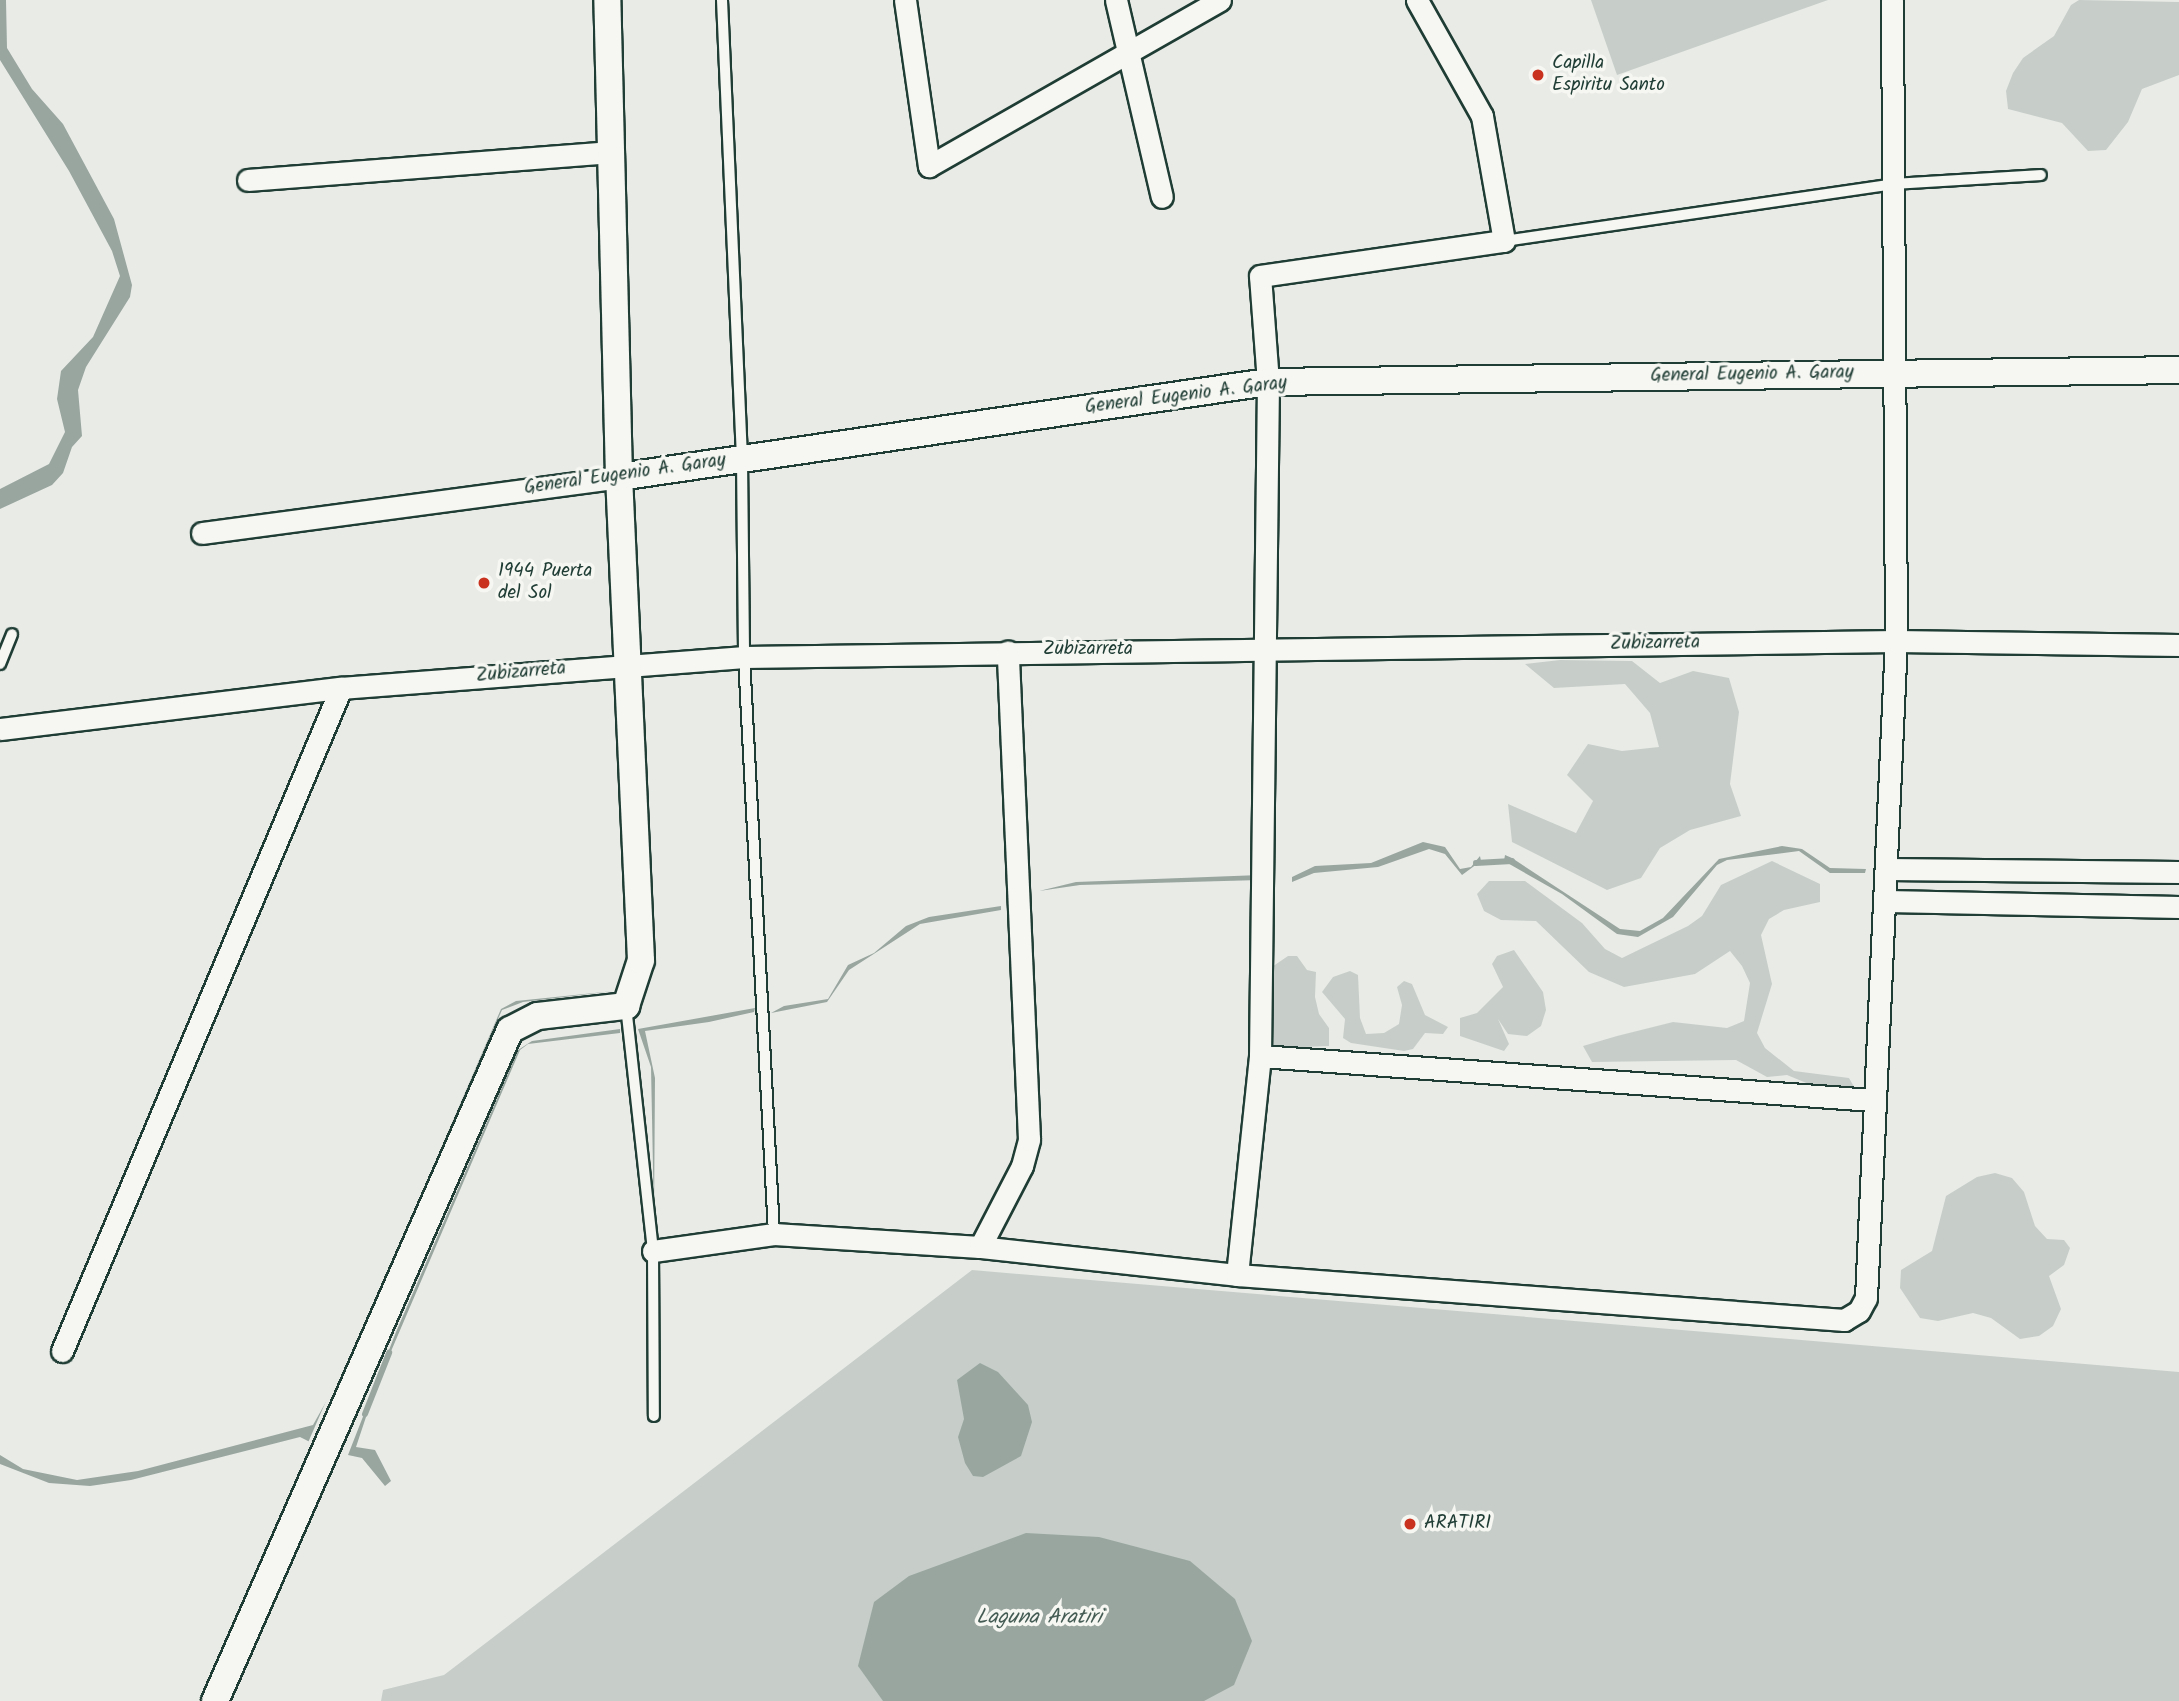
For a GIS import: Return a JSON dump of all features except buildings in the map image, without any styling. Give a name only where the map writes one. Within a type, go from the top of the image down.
[{"type":"street","points":[[215,1701],[510,1030],[538,1016],[626,1006],[641,960],[630,664],[619,477],[607,0]]},
{"type":"street","points":[[905,0],[929,166],[1220,0]]},
{"type":"street","points":[[1116,0],[1163,197]]},
{"type":"street","points":[[1237,1275],[1260,1056],[1268,382],[1260,276],[1504,241],[1482,116],[1418,0]]},
{"type":"street","points":[[653,1251],[774,1234],[980,1247],[1237,1275],[1844,1320],[1858,1311],[1866,1298],[1873,1100],[1887,901],[1896,641],[1892,0]]},
{"type":"street","points":[[248,180],[611,152]]},
{"type":"street","name":"General Eugenio A. Garay","points":[[202,533],[619,477],[1268,382],[2179,370]]},
{"type":"street","name":"Zubizarreta","points":[[0,729],[341,688],[744,657],[1009,651],[1896,641],[2179,645]]},
{"type":"street","points":[[980,1247],[1022,1166],[1029,1139],[1009,651]]},
{"type":"street","points":[[62,1351],[341,688]]},
{"type":"street","points":[[1887,869],[2179,872]]},
{"type":"street","points":[[1887,901],[2179,907]]},
{"type":"street","points":[[1260,1056],[1873,1100]]},
{"type":"lane","points":[[722,0],[742,459],[744,657],[774,1234]]},
{"type":"lane","points":[[1504,241],[1894,184],[2041,176]]},
{"type":"lane","points":[[0,664],[12,634]]},
{"type":"lane","points":[[626,1006],[653,1251],[654,1416]]},
{"type":"shaded area","points":[[1591,0],[1828,0],[1617,75]]},
{"type":"shaded area","points":[[2079,0],[2179,2],[2179,75],[2142,89],[2128,122],[2106,150],[2088,151],[2062,123],[2008,109],[2006,91],[2013,73],[2023,58],[2054,36],[2071,5]]},
{"type":"shaded area","points":[[1560,660],[1632,661],[1660,683],[1693,671],[1729,678],[1739,712],[1730,784],[1741,816],[1690,830],[1660,848],[1641,878],[1607,890],[1512,842],[1508,804],[1576,833],[1593,801],[1567,775],[1588,744],[1622,751],[1659,747],[1650,713],[1625,684],[1554,688],[1525,664]]},
{"type":"shaded area","points":[[1772,861],[1820,884],[1820,902],[1784,910],[1769,919],[1761,935],[1772,984],[1757,1033],[1765,1048],[1794,1071],[1849,1078],[1857,1092],[1821,1089],[1787,1075],[1767,1077],[1736,1060],[1592,1062],[1583,1046],[1617,1036],[1673,1022],[1727,1028],[1744,1021],[1750,983],[1742,966],[1730,951],[1695,974],[1624,987],[1589,972],[1536,921],[1501,920],[1484,911],[1477,894],[1489,881],[1525,881],[1582,923],[1605,949],[1622,958],[1688,926],[1702,916],[1721,885]]},
{"type":"shaded area","points":[[1514,950],[1543,992],[1546,1010],[1541,1026],[1527,1036],[1508,1034],[1498,1019],[1509,1044],[1504,1051],[1460,1036],[1460,1018],[1477,1013],[1503,987],[1492,964],[1497,956]]},
{"type":"shaded area","points":[[1288,956],[1297,956],[1307,970],[1316,972],[1315,997],[1319,1014],[1329,1028],[1329,1046],[1275,1048],[1269,1040],[1273,1015],[1264,998],[1266,971]]},
{"type":"shaded area","points":[[1350,971],[1358,975],[1360,1018],[1366,1034],[1384,1033],[1399,1024],[1402,1005],[1397,987],[1404,981],[1412,984],[1425,1015],[1448,1027],[1443,1034],[1425,1033],[1413,1049],[1404,1051],[1351,1043],[1343,1038],[1345,1019],[1322,992],[1333,977]]},
{"type":"shaded area","points":[[1995,1173],[2012,1178],[2024,1192],[2035,1226],[2047,1239],[2064,1240],[2070,1248],[2064,1265],[2049,1276],[2061,1309],[2053,1326],[2039,1336],[2020,1339],[1991,1318],[1973,1313],[1938,1321],[1920,1318],[1900,1288],[1901,1270],[1932,1251],[1946,1196],[1977,1177]]},
{"type":"shaded area","name":"ARATIRI","points":[[972,1270],[2179,1372],[2179,1701],[381,1701],[383,1690],[444,1675]]},
{"type":"water","points":[[0,0],[6,0],[7,48],[32,89],[63,124],[114,219],[132,285],[130,297],[86,367],[78,390],[82,436],[72,447],[63,473],[52,485],[0,509],[0,489],[49,464],[65,432],[57,399],[61,371],[93,337],[120,276],[112,251],[69,171],[0,60]]},
{"type":"water","points":[[1423,842],[1445,847],[1460,869],[1471,867],[1480,856],[1481,861],[1462,875],[1445,854],[1429,849],[1378,867],[1314,873],[1292,882],[1292,877],[1315,866],[1371,863]]},
{"type":"water","points":[[1782,846],[1802,849],[1830,868],[1866,869],[1865,873],[1830,873],[1799,851],[1727,860],[1717,865],[1673,917],[1638,937],[1617,934],[1562,894],[1504,861],[1505,855],[1512,858],[1620,929],[1640,931],[1663,918],[1719,859]]},
{"type":"water","points":[[1260,875],[1260,880],[1080,885],[1039,891],[1076,882]]},
{"type":"water","points":[[1001,906],[1001,910],[920,924],[849,970],[827,1002],[771,1013],[784,1006],[828,999],[848,965],[874,953],[906,926],[929,917]]},
{"type":"water","points":[[614,991],[523,1002],[502,1010],[427,1181],[501,1009],[516,1001]]},
{"type":"water","points":[[755,1008],[754,1012],[709,1022],[645,1031],[655,1078],[654,1219],[651,1067],[638,1029]]},
{"type":"water","points":[[620,1029],[620,1033],[528,1044],[520,1050],[377,1384],[356,1447],[375,1450],[391,1481],[385,1486],[362,1458],[348,1455],[396,1332],[518,1050],[532,1041]]},
{"type":"water","points":[[382,1288],[357,1352],[317,1424],[312,1443],[300,1437],[131,1480],[90,1486],[49,1483],[0,1464],[0,1455],[23,1469],[77,1480],[138,1471],[313,1425],[355,1350]]},
{"type":"water","points":[[980,1363],[998,1372],[1028,1405],[1032,1422],[1021,1456],[983,1477],[973,1476],[965,1463],[958,1437],[964,1419],[957,1380]]},
{"type":"water","name":"Laguna Aratiri","points":[[1026,1533],[1099,1537],[1190,1561],[1235,1599],[1252,1641],[1234,1685],[1204,1701],[883,1701],[858,1666],[874,1602],[909,1576]]},
{"type":"pier","points":[[339,1371],[349,1375],[311,1446],[307,1445]]},
{"type":"waterway","points":[[1476,863],[1512,861]]},
{"type":"waterway","points":[[365,1414],[389,1353]]},
{"type":"place","name":"Capilla Espiritu Santo","points":[[1538,75]]},
{"type":"place","name":"1944 Puerta del Sol","points":[[484,583]]},
{"type":"place","name":"ARATIRI","points":[[1410,1524]]}]
